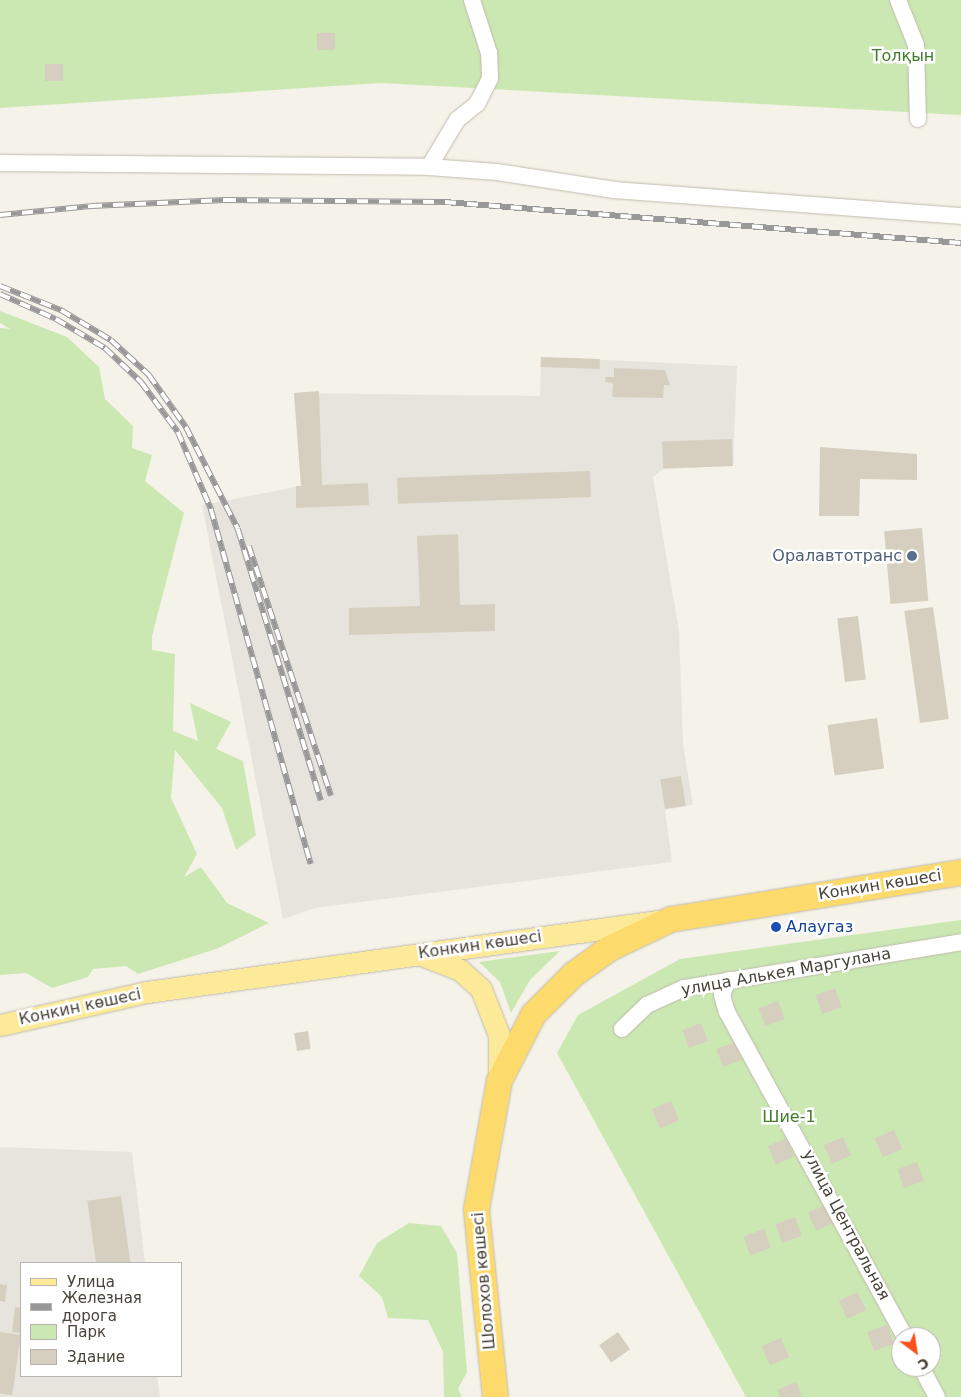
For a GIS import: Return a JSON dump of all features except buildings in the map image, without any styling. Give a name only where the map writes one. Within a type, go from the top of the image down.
[{"type":"highway","name":"Конкин көшесі","points":[[670,919],[961,872]]},
{"type":"highway","name":"Шолохов көшесі","points":[[495,1397],[476,1209],[499,1080],[516,1040],[552,992],[609,948],[670,919]]},
{"type":"main road","name":"Конкин көшесі","points":[[0,1025],[147,992],[670,919]]},
{"type":"main road","points":[[419,954],[460,970],[481,990],[499,1035],[499,1080]]},
{"type":"street","points":[[429,167],[457,120],[477,104],[490,78],[489,53],[472,0]]},
{"type":"street","points":[[898,0],[916,45],[918,119]]},
{"type":"street","points":[[0,163],[429,167],[498,172],[615,190],[961,216]]},
{"type":"street","name":"улица Алькея Маргулана","points":[[622,1029],[647,1005],[684,988],[961,942]]},
{"type":"street","name":"улица Центральная","points":[[728,980],[722,995],[728,1012],[900,1327]]},
{"type":"street","points":[[926,1377],[937,1397]]},
{"type":"shaded area","points":[[541,357],[737,366],[733,466],[663,469],[653,477],[679,631],[683,743],[693,805],[665,810],[672,862],[315,908],[283,919],[202,505],[301,486],[294,393],[540,396]]},
{"type":"shaded area","points":[[0,1147],[132,1152],[145,1262],[20,1262],[20,1377],[157,1377],[160,1397],[0,1397]]},
{"type":"green space","name":"Толқын","points":[[0,0],[961,0],[961,115],[381,83],[0,108]]},
{"type":"green space","points":[[0,311],[67,337],[99,367],[105,399],[133,426],[132,448],[152,455],[145,481],[184,513],[152,636],[152,650],[175,654],[173,731],[198,741],[190,703],[231,722],[216,749],[243,761],[256,835],[236,850],[222,808],[175,750],[171,798],[197,854],[184,877],[201,867],[227,903],[269,923],[216,949],[138,974],[126,966],[93,969],[88,977],[52,988],[26,973],[0,975],[0,328],[10,329],[0,323]]},
{"type":"green space","name":"Шие-1","points":[[961,920],[961,1397],[746,1397],[557,1053],[578,1015],[680,959]]},
{"type":"green space","points":[[560,951],[530,980],[511,1013],[500,982],[479,962]]},
{"type":"green space","points":[[409,1223],[441,1226],[457,1253],[467,1372],[458,1389],[462,1397],[444,1397],[443,1352],[428,1320],[388,1318],[382,1297],[359,1276],[377,1243]]},
{"type":"railway","points":[[0,215],[91,206],[225,200],[445,202],[961,243]]},
{"type":"railway","points":[[0,286],[61,310],[111,340],[149,375],[186,427],[238,529],[321,801]]},
{"type":"railway","points":[[0,294],[56,319],[105,348],[141,382],[178,432],[211,509],[311,864]]},
{"type":"railway","points":[[249,546],[331,796]]},
{"type":"place","name":"Оралавтотранс","points":[[912,556]]},
{"type":"place","name":"Алаугаз","points":[[776,927]]}]
